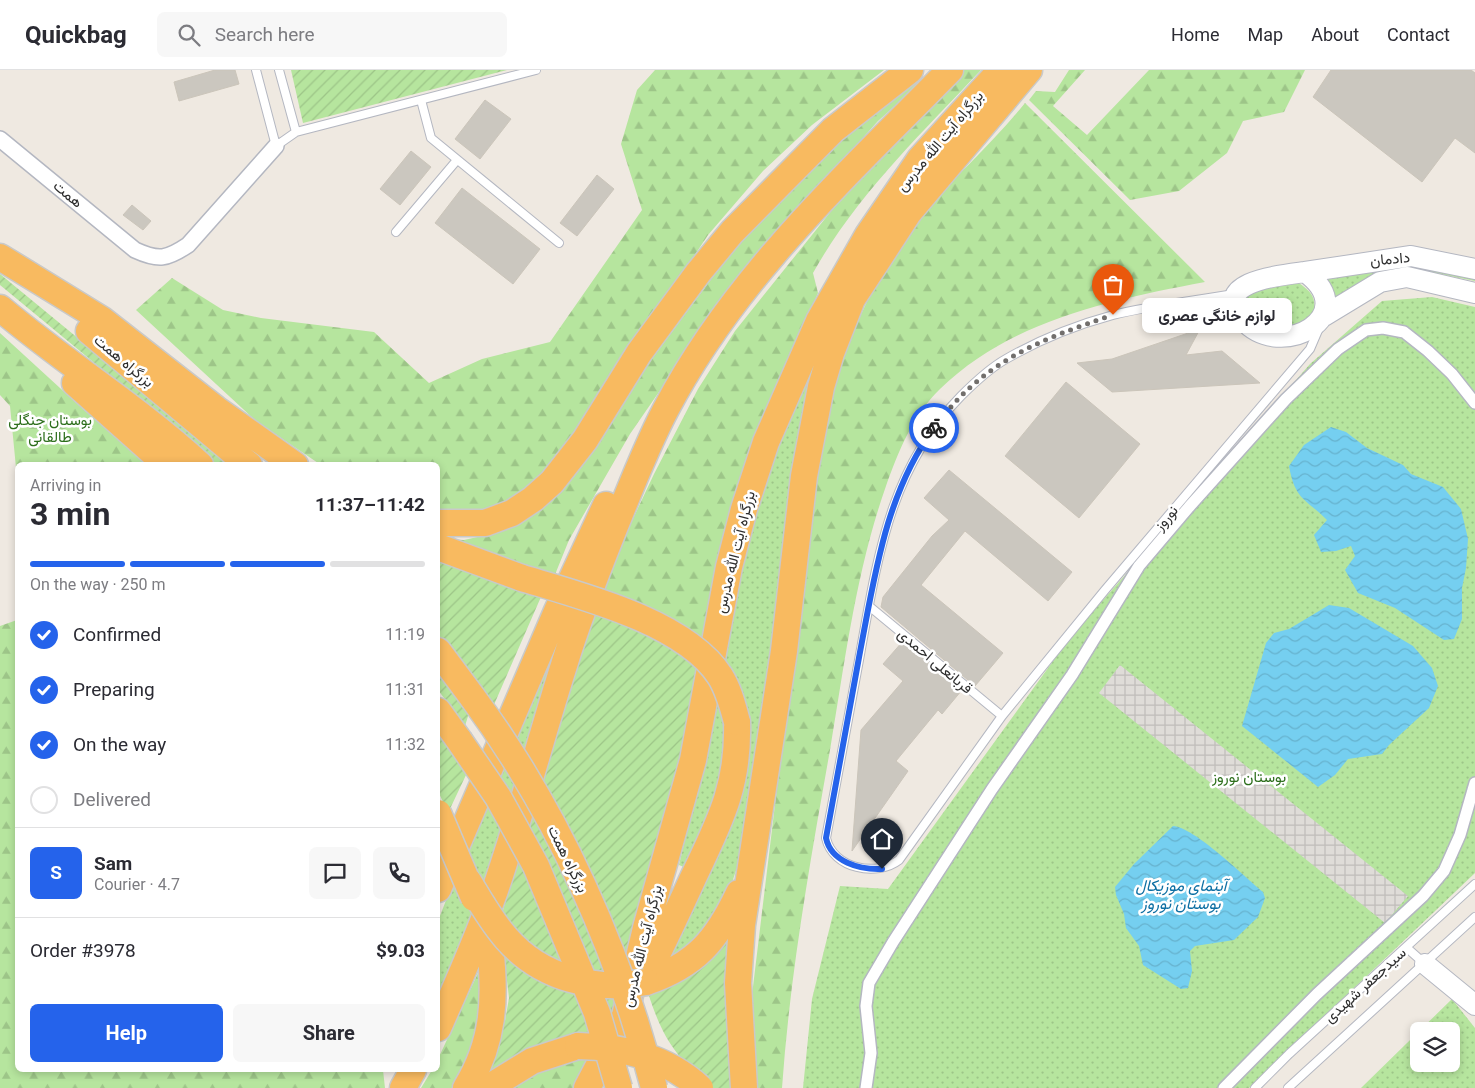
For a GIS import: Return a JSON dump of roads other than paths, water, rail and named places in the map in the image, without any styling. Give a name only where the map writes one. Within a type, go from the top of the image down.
[{"type":"highway","points":[[440,523],[465,525],[485,523],[512,513],[533,499],[552,482],[585,440],[639,353],[698,273],[732,232],[833,130],[910,70]]},
{"type":"highway","points":[[440,1024],[474,947],[496,888],[566,659],[594,580],[649,442],[667,407],[716,326],[748,283],[847,173],[950,70]]},
{"type":"highway","name":"بزرگراه آیت الله مدرس","points":[[587,1088],[625,1016],[646,928],[693,760],[729,567],[746,501],[766,442],[819,321],[868,235],[920,159],[1001,70]]},
{"type":"highway","points":[[744,1088],[738,983],[742,925],[784,651],[804,476],[821,387],[831,353],[852,300],[909,212],[1029,70]]},
{"type":"highway","points":[[0,257],[101,319],[216,409],[291,462]]},
{"type":"highway","name":"بزرگراه همت","points":[[0,257],[245,462]]},
{"type":"highway","name":"بزرگراه همت","points":[[0,308],[31,334],[132,408],[196,462]]},
{"type":"highway","points":[[31,334],[62,372],[164,462]]},
{"type":"highway","points":[[440,884],[557,611],[601,516],[626,464],[667,407]]},
{"type":"highway","points":[[440,548],[635,616],[674,635],[700,654],[721,677],[732,704],[736,722],[737,743],[733,778],[719,825],[659,951],[625,1016]]},
{"type":"highway","name":"بزرگراه همت","points":[[440,654],[513,756],[564,849],[598,922],[628,998],[654,1088]]},
{"type":"highway","points":[[440,714],[498,797],[536,866],[597,1013],[619,1088]]},
{"type":"highway","points":[[440,818],[468,882],[490,946],[494,997],[489,1032],[484,1054],[466,1088]]},
{"type":"highway","points":[[468,882],[495,924],[522,954],[541,967],[566,978],[602,985],[646,982],[680,968],[699,955],[726,921],[750,869]]},
{"type":"highway","points":[[488,1088],[532,1062],[578,1046],[624,1050],[659,1060],[691,1080],[700,1088]]},
{"type":"highway","points":[[395,1072],[402,1088]]},
{"type":"highway","points":[[402,1088],[412,1072]]},
{"type":"street","name":"همت","points":[[0,138],[136,250],[151,257],[170,257],[188,246],[276,146]]},
{"type":"street","name":"دادمان","points":[[1305,272],[1411,256],[1475,269]]},
{"type":"street","points":[[1305,272],[1317,280],[1324,291],[1326,302],[1324,316],[1311,328],[1294,336],[1268,336],[1252,328],[1238,313],[1234,303],[1236,293],[1242,286],[1258,280],[1305,272]]},
{"type":"street","name":"دادمان","points":[[1324,316],[1380,282],[1407,277],[1475,293]]},
{"type":"street","points":[[866,1088],[871,1053],[866,1006],[870,983],[893,942],[992,789],[1072,675],[1140,566],[1189,507],[1286,399],[1338,349],[1366,330],[1383,328],[1404,332],[1428,350],[1452,374],[1475,404]]},
{"type":"street","points":[[1224,1088],[1317,994],[1423,896],[1444,872],[1460,835],[1475,783]]},
{"type":"street","points":[[1425,964],[1475,1005]]},
{"type":"lane","points":[[256,70],[276,146],[296,132],[536,70]]},
{"type":"lane","points":[[279,70],[296,132]]},
{"type":"lane","points":[[421,100],[431,138],[559,243]]},
{"type":"lane","points":[[396,232],[457,160]]},
{"type":"lane","points":[[869,606],[878,555],[899,490],[911,463],[947,410],[971,386],[1004,360],[1055,335],[1113,315],[1236,293]]},
{"type":"lane","name":"نوروز","points":[[869,606],[826,838],[833,854],[845,862],[872,870],[892,866],[900,860],[1002,716],[1105,590],[1310,349],[1324,316]]},
{"type":"lane","name":"قربانعلی احمدی","points":[[869,606],[1002,716]]},
{"type":"lane","name":"سیدجعفر شهیدی","points":[[1255,1088],[1288,1054],[1475,884]]},
{"type":"lane","name":"سیدجعفر شهیدی","points":[[1288,1088],[1475,917]]},
{"type":"lane","points":[[1406,948],[1425,964]]},
{"type":"water","points":[[1331,427],[1346,432],[1367,448],[1403,465],[1411,474],[1443,487],[1461,509],[1468,539],[1466,568],[1462,588],[1462,619],[1454,639],[1444,640],[1395,608],[1358,593],[1345,570],[1355,556],[1351,546],[1336,551],[1321,552],[1314,535],[1327,520],[1302,498],[1294,486],[1289,466],[1304,445]]},
{"type":"water","points":[[1329,605],[1349,608],[1413,646],[1432,668],[1438,686],[1429,708],[1389,745],[1382,754],[1348,759],[1335,775],[1318,787],[1242,726],[1266,643],[1274,633],[1289,629]]},
{"type":"water","name":"آبنمای موزیکال بوستان نوروز","points":[[1173,826],[1206,843],[1263,892],[1265,898],[1258,917],[1234,940],[1195,946],[1190,951],[1192,971],[1188,988],[1181,989],[1143,965],[1139,946],[1126,928],[1124,914],[1116,895],[1115,887],[1134,864]]},
{"type":"place","name":"لوازم خانگی عصری","points":[[1113,315]]},
{"type":"park label","name":"بوستان جنگلی طالقانی","points":[[50,428]]},
{"type":"park label","name":"بوستان نوروز","points":[[1249,777]]}]
